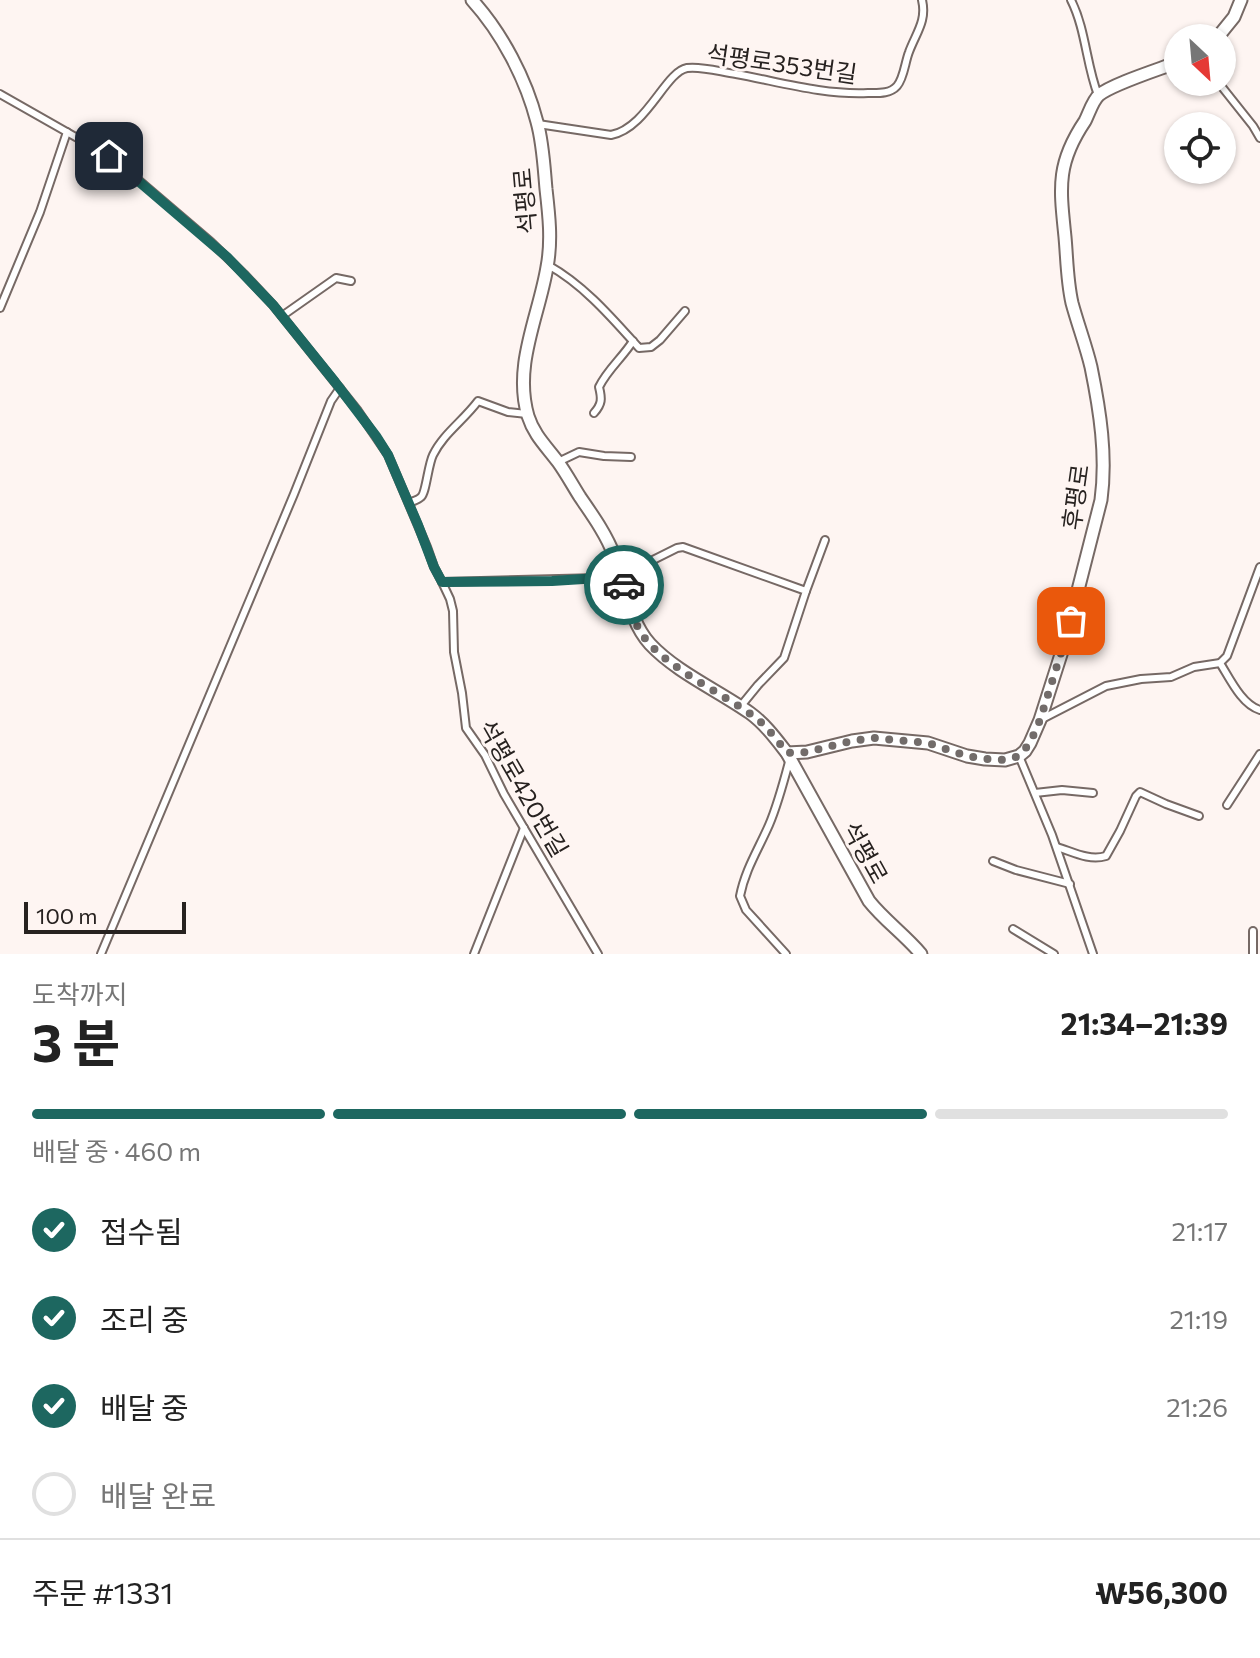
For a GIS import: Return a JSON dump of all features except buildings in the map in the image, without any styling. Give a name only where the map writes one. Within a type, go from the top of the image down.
[{"type":"street","name":"석평로","points":[[472,0],[494,28],[514,62],[538,124],[550,218],[548,265],[527,348],[524,376],[527,414],[535,432],[601,528],[615,555],[642,634],[672,662],[762,723],[789,756],[869,901],[921,954]]},
{"type":"street","points":[[1228,24],[1241,0]]},
{"type":"street","points":[[1098,95],[1164,67]]},
{"type":"street","name":"후평로","points":[[1019,756],[1030,743],[1040,720],[1064,645],[1104,480],[1104,455],[1090,365],[1067,278],[1061,201],[1064,160],[1098,95]]},
{"type":"street","points":[[789,756],[874,738],[928,743],[985,759],[1005,760],[1019,756]]},
{"type":"lane","name":"석평로353번길","points":[[538,124],[611,135],[621,133],[646,112],[672,78],[685,68],[751,77],[829,93],[886,93],[895,89],[900,81],[911,45],[921,26],[924,14],[922,0]]},
{"type":"lane","points":[[1071,0],[1083,29],[1098,95]]},
{"type":"lane","name":"석평로420번길","points":[[0,94],[122,166],[227,257],[282,316],[376,436],[388,455],[450,599],[454,652],[466,728],[485,755],[504,794],[598,954]]},
{"type":"lane","points":[[1229,96],[1260,138]]},
{"type":"lane","points":[[0,308],[40,212],[67,132]]},
{"type":"lane","points":[[548,265],[599,305],[639,348],[651,347],[660,340],[685,311]]},
{"type":"lane","points":[[282,316],[336,278],[351,281]]},
{"type":"lane","points":[[594,413],[601,405],[599,387],[633,341]]},
{"type":"lane","points":[[101,954],[278,535],[331,401],[340,388]]},
{"type":"lane","points":[[409,503],[422,497],[431,458],[440,443],[478,401],[508,412],[527,414]]},
{"type":"lane","points":[[558,462],[579,452],[631,457]]},
{"type":"lane","points":[[740,707],[784,658],[825,540]]},
{"type":"lane","points":[[442,582],[599,578],[645,564],[683,547],[806,591]]},
{"type":"lane","points":[[1040,720],[1106,686],[1171,677],[1194,667],[1220,663],[1227,656],[1260,567]]},
{"type":"lane","points":[[1220,663],[1246,702],[1260,710]]},
{"type":"lane","points":[[1227,805],[1260,754]]},
{"type":"lane","points":[[786,954],[746,910],[740,896],[752,857],[781,793],[789,756]]},
{"type":"lane","points":[[1019,756],[1057,847],[1093,954]]},
{"type":"lane","points":[[1035,793],[1062,790],[1093,793]]},
{"type":"lane","points":[[1057,847],[1085,856],[1106,856],[1140,792],[1199,816]]},
{"type":"lane","points":[[474,954],[524,828]]},
{"type":"lane","points":[[993,861],[1070,884]]},
{"type":"lane","points":[[1013,929],[1054,954]]},
{"type":"lane","points":[[1253,931],[1253,954]]},
{"type":"way so far","points":[[624,585],[634,618],[651,645],[725,699],[750,713],[787,753],[831,748],[874,738],[928,743],[985,759],[1005,760],[1019,756],[1030,743],[1040,720],[1071,621]]},
{"type":"route","points":[[109,156],[227,257],[273,305],[335,382],[388,455],[442,582],[552,581],[599,578],[620,573],[624,585]]}]
